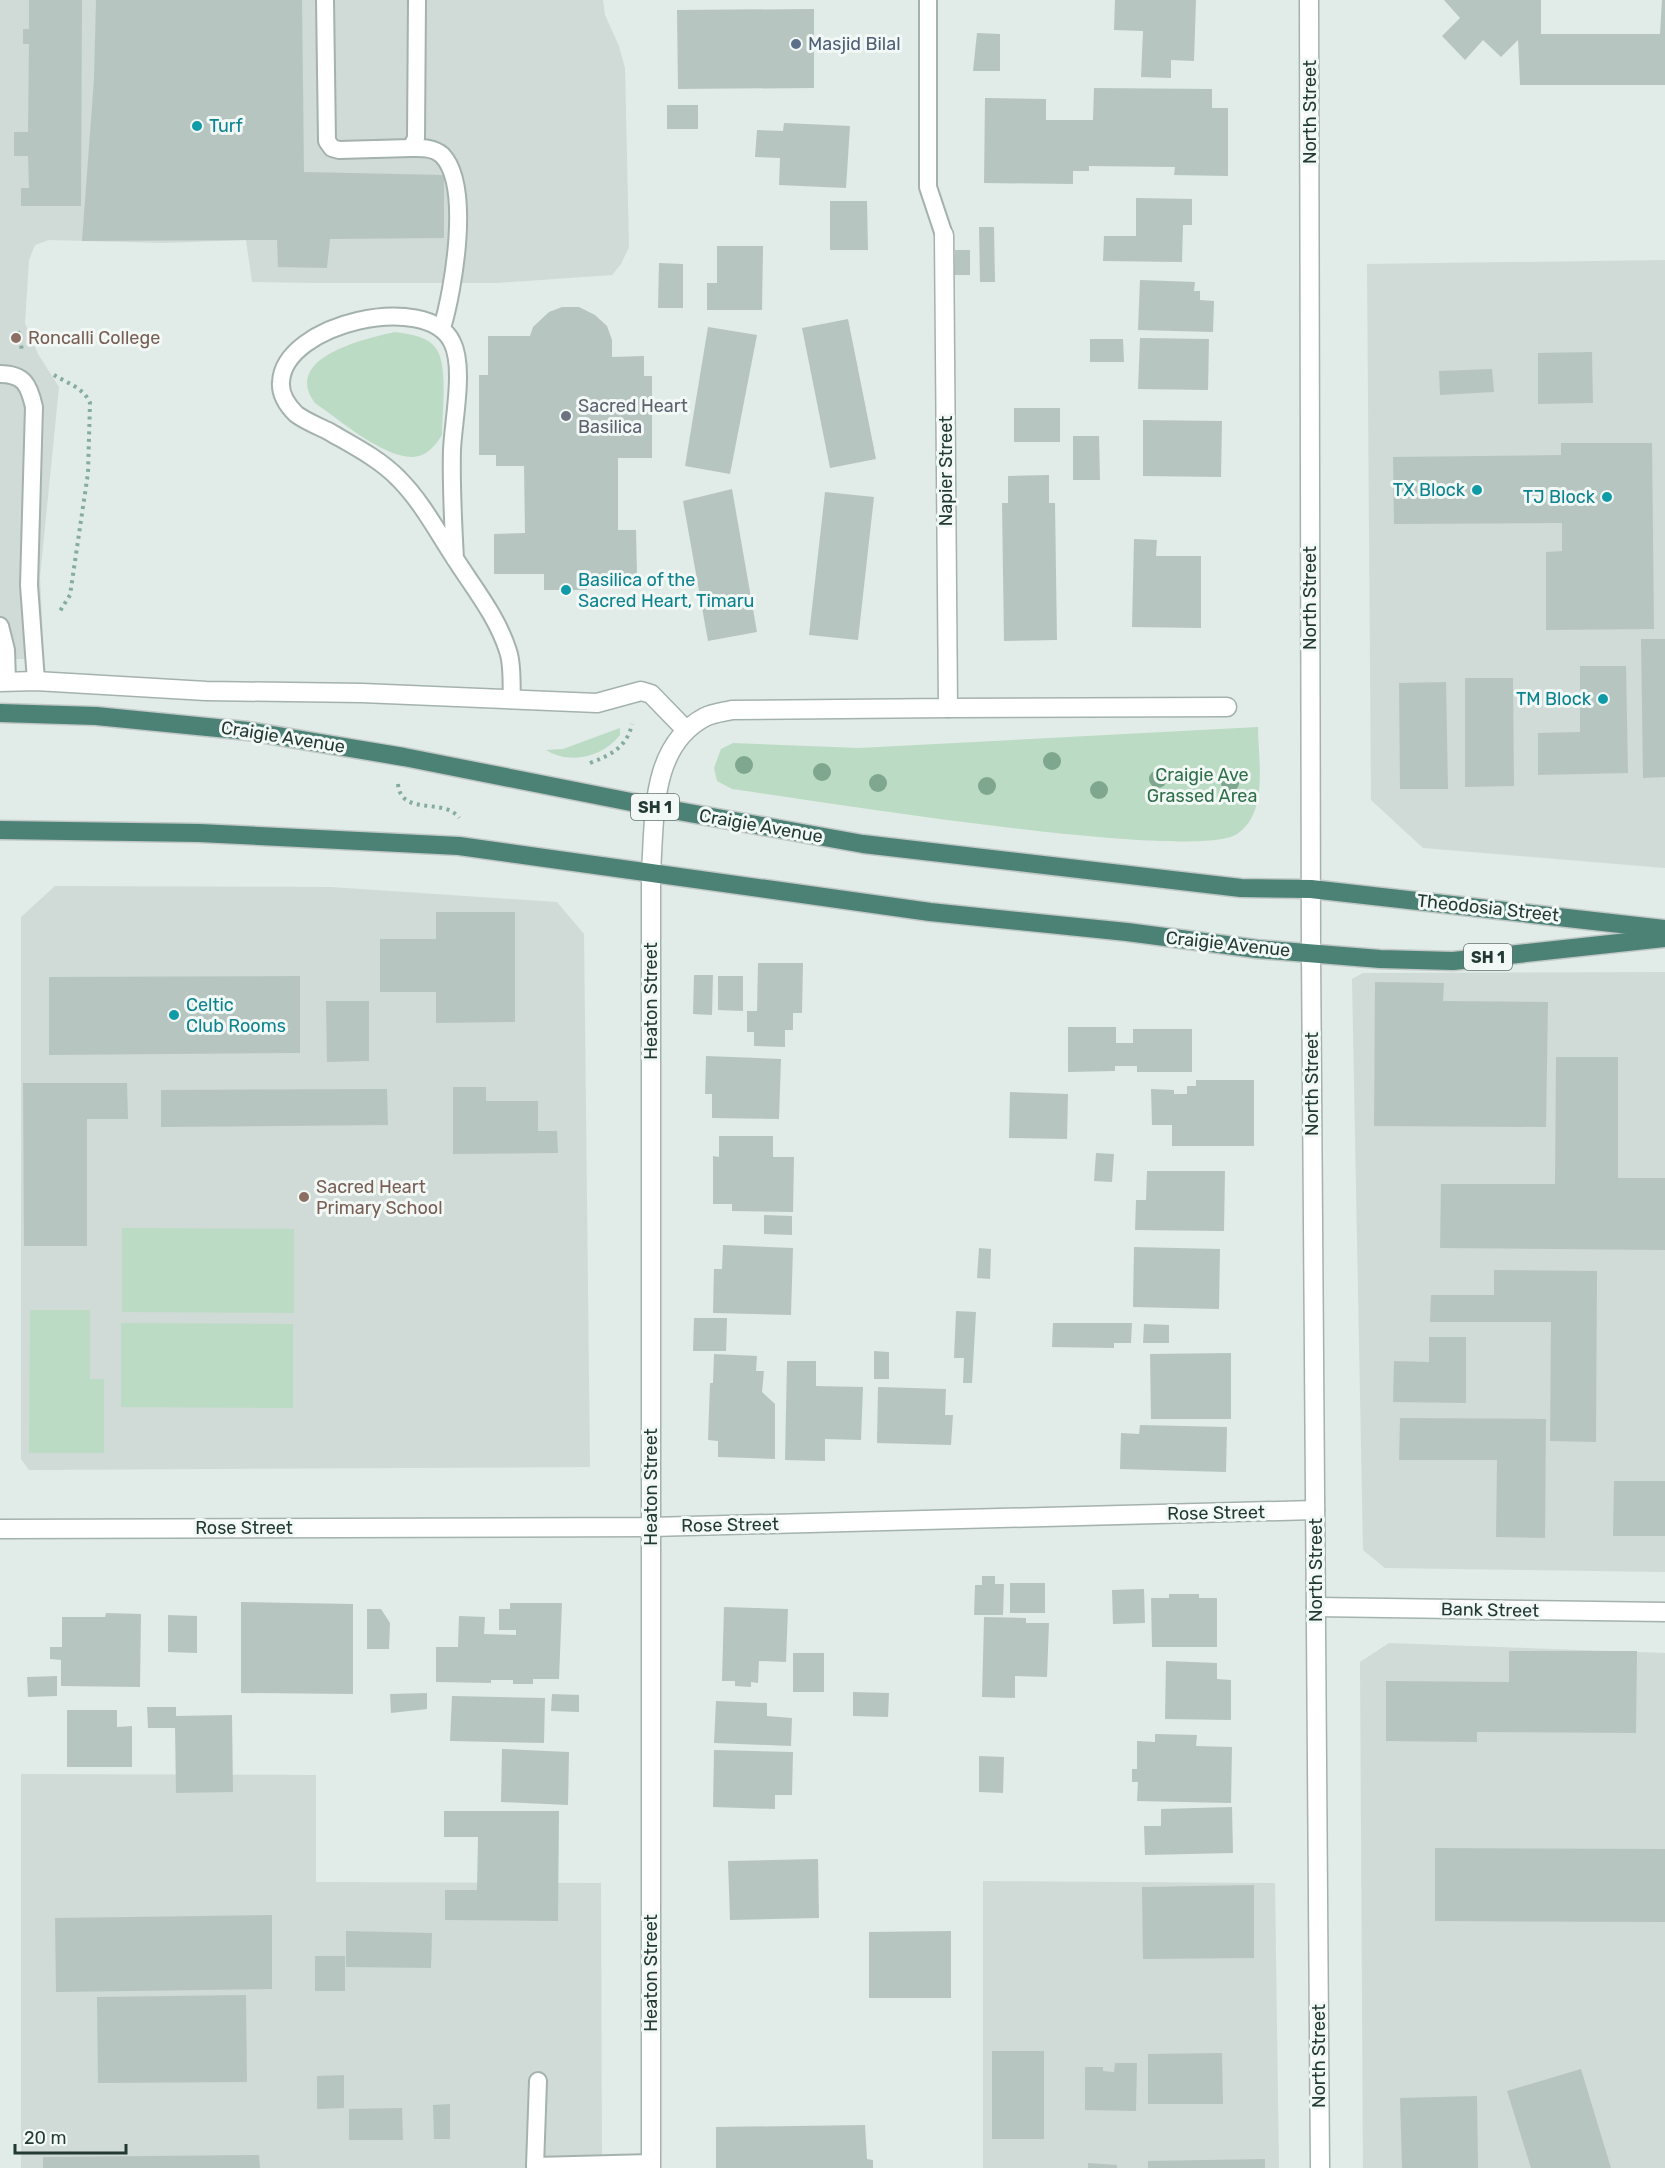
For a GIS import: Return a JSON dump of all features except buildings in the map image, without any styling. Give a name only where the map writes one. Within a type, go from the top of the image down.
[{"type":"highway","name":"Craigie Avenue","points":[[0,713],[107,717],[248,731],[404,757],[656,807],[863,844],[1241,888],[1311,889]]},
{"type":"highway","name":"Craigie Avenue","points":[[0,830],[346,838],[459,846],[651,872],[733,887],[930,912],[1257,949],[1311,952]]},
{"type":"highway","name":"Theodosia Street","points":[[1311,889],[1665,928]]},
{"type":"highway","name":"Theodosia Street","points":[[1311,952],[1380,959],[1453,961],[1665,938]]},
{"type":"street","name":"North Street","points":[[1309,0],[1311,952],[1320,2168]]},
{"type":"street","name":"Napier Street","points":[[944,235],[948,708]]},
{"type":"street","points":[[4,682],[36,681],[206,692],[362,693],[597,703],[641,692],[651,694],[686,730]]},
{"type":"street","points":[[656,807],[669,749],[686,730],[707,716],[732,710],[1227,707]]},
{"type":"street","name":"Heaton Street","points":[[651,2166],[651,872],[656,807]]},
{"type":"street","name":"Rose Street","points":[[0,1529],[651,1527],[1315,1510]]},
{"type":"street","name":"Bank Street","points":[[1316,1606],[1665,1612]]},
{"type":"lane","points":[[325,0],[327,141],[339,150],[429,148],[442,155],[452,176],[458,213],[457,261],[442,328]]},
{"type":"lane","points":[[411,148],[416,138],[417,0]]},
{"type":"lane","points":[[928,0],[928,187],[944,235]]},
{"type":"lane","points":[[455,559],[452,451],[457,361],[451,339],[442,328],[418,320],[382,317],[351,321],[320,334],[297,350],[280,382],[284,400],[297,414],[378,462],[400,480],[424,511],[455,559],[498,624],[509,653],[512,700]]},
{"type":"lane","points":[[0,374],[12,374],[22,378],[29,387],[34,407],[29,585],[36,681]]},
{"type":"lane","points":[[0,626],[6,650],[4,682]]},
{"type":"lane","points":[[538,2081],[535,2166],[651,2166]]},
{"type":"path","points":[[18,331],[22,351],[27,355]]},
{"type":"path","points":[[46,370],[79,389],[87,396],[90,404],[88,473],[70,595],[58,618]]},
{"type":"path","points":[[579,764],[589,764],[608,756],[623,746],[635,714]]},
{"type":"path","points":[[398,783],[402,797],[410,803],[446,809],[457,815],[461,824]]},
{"type":"shaded area","name":"Roncalli College","points":[[0,0],[603,0],[605,15],[619,46],[625,68],[629,247],[621,264],[612,275],[497,283],[313,283],[252,282],[246,240],[163,243],[49,240],[35,245],[29,260],[25,323],[38,354],[59,387],[40,577],[44,659],[0,659]]},
{"type":"shaded area","points":[[1665,260],[1665,868],[1423,848],[1371,800],[1367,264]]},
{"type":"shaded area","name":"Sacred Heart Primary School","points":[[55,886],[331,887],[557,902],[584,934],[590,1467],[29,1470],[21,1459],[21,917]]},
{"type":"shaded area","points":[[1665,972],[1665,1572],[1385,1568],[1363,1550],[1352,979],[1363,973]]},
{"type":"shaded area","points":[[1389,1643],[1665,1653],[1665,2168],[1363,2168],[1360,1662]]},
{"type":"shaded area","points":[[21,1774],[316,1775],[316,1882],[601,1883],[602,2168],[21,2168]]},
{"type":"shaded area","points":[[983,1881],[1275,1883],[1279,2168],[983,2168]]},
{"type":"green space","points":[[395,332],[418,336],[433,345],[437,350],[442,368],[444,391],[442,435],[430,450],[413,457],[401,456],[375,445],[315,403],[308,387],[309,374],[317,363],[331,353],[364,340]]},
{"type":"green space","name":"Craigie Ave Grassed Area","points":[[1258,727],[1260,785],[1254,813],[1247,825],[1237,834],[1205,841],[1150,841],[995,826],[732,789],[717,781],[714,768],[721,749],[733,743],[859,748]]},
{"type":"green space","points":[[620,728],[620,735],[613,743],[605,749],[586,756],[565,757],[546,750],[563,749]]},
{"type":"green space","points":[[122,1228],[294,1229],[294,1313],[122,1312]]},
{"type":"green space","points":[[30,1310],[90,1310],[90,1379],[104,1379],[104,1453],[29,1453]]},
{"type":"green space","points":[[121,1323],[293,1324],[293,1408],[121,1407]]},
{"type":"place","name":"Masjid Bilal","points":[[796,44]]},
{"type":"place","name":"Turf","points":[[197,126]]},
{"type":"place","name":"Roncalli College","points":[[16,338]]},
{"type":"place","name":"Sacred Heart Basilica","points":[[566,416]]},
{"type":"place","name":"TX Block","points":[[1477,490]]},
{"type":"place","name":"TJ Block","points":[[1607,497]]},
{"type":"place","name":"Basilica of the Sacred Heart, Timaru","points":[[566,590]]},
{"type":"place","name":"TM Block","points":[[1603,699]]},
{"type":"place","name":"Celtic Club Rooms","points":[[174,1015]]},
{"type":"place","name":"Sacred Heart Primary School","points":[[304,1197]]}]
